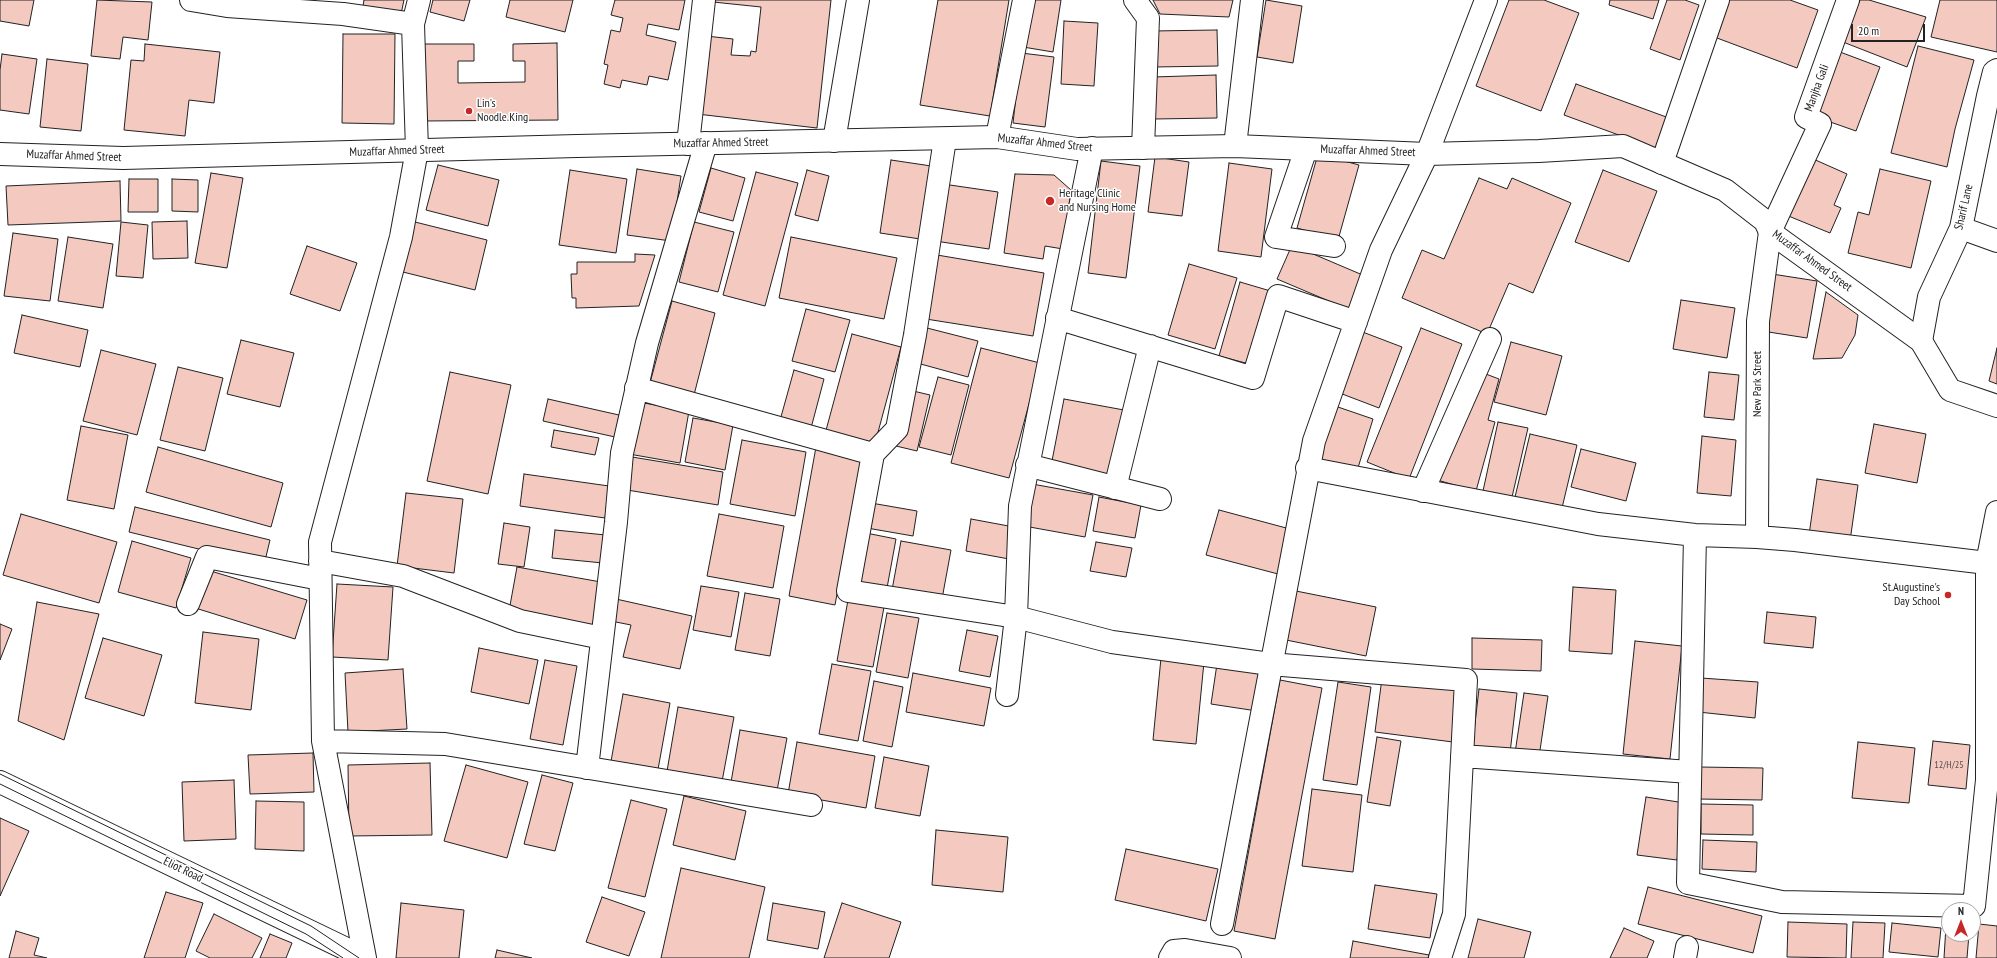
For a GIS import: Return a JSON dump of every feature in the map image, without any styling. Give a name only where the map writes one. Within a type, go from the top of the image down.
[{"type":"street","points":[[191,0],[227,6],[343,14],[413,24]]},
{"type":"street","points":[[365,958],[324,742],[320,542],[401,237],[417,150],[413,24],[419,0]]},
{"type":"street","points":[[588,768],[622,453],[636,388],[697,143],[704,0]]},
{"type":"street","points":[[834,141],[858,0]]},
{"type":"street","points":[[997,137],[1024,0]]},
{"type":"street","points":[[1135,0],[1148,18],[1143,148]]},
{"type":"street","points":[[1235,146],[1252,0]]},
{"type":"street","points":[[1222,924],[1307,468],[1314,441],[1381,250],[1427,154],[1486,0]]},
{"type":"street","points":[[1662,163],[1718,0]]},
{"type":"street","name":"Manjha Gali","points":[[1770,232],[1820,124],[1806,117],[1848,0]]},
{"type":"street","name":"Sharif Lane","points":[[1922,341],[1929,297],[1961,228],[1988,96],[1994,72],[1997,70]]},
{"type":"street","name":"Muzaffar Ahmed Street","points":[[0,154],[123,158],[697,143],[997,137],[1077,149],[1235,146],[1427,154],[1623,146],[1725,190],[1765,221],[1770,232],[1922,341],[1950,390],[1997,406]]},
{"type":"street","points":[[945,139],[916,335],[897,429],[873,454],[848,591],[1016,617],[1112,642],[1270,664],[1466,680],[1454,914],[1440,958]]},
{"type":"street","points":[[1007,695],[1016,617],[1020,506],[1027,465],[1092,148]]},
{"type":"street","points":[[1306,149],[1276,238],[1334,246]]},
{"type":"street","points":[[1961,228],[1997,241]]},
{"type":"street","name":"New Park Street","points":[[1757,537],[1758,321],[1770,232]]},
{"type":"street","points":[[1057,318],[1253,378],[1278,296],[1356,322]]},
{"type":"street","points":[[1423,490],[1490,339]]},
{"type":"street","points":[[1115,488],[1150,346]]},
{"type":"street","points":[[636,388],[873,454]]},
{"type":"street","points":[[1027,465],[1160,499]]},
{"type":"street","points":[[1307,468],[1598,524],[1695,535],[1757,537],[1987,563]]},
{"type":"street","points":[[1695,535],[1688,883],[1782,902],[1974,906],[1987,780],[1987,563],[1997,512]]},
{"type":"street","points":[[188,604],[207,557],[320,570],[403,576],[520,620],[602,638]]},
{"type":"street","points":[[324,742],[445,744],[811,805]]},
{"type":"street","points":[[1462,756],[1690,772]]},
{"type":"street","name":"Eliot Road","points":[[0,782],[365,958]]},
{"type":"street","points":[[1170,958],[1174,951],[1185,950],[1230,958]]},
{"type":"building","points":[[0,0],[34,0],[29,26],[0,21]]},
{"type":"building","points":[[97,0],[152,2],[148,40],[123,37],[120,59],[91,56]]},
{"type":"building","points":[[364,0],[404,0],[401,14],[363,6]]},
{"type":"building","points":[[433,0],[470,0],[464,21],[430,12]]},
{"type":"building","points":[[510,0],[573,0],[565,32],[506,17]]},
{"type":"building","points":[[615,0],[685,0],[679,30],[648,24],[646,35],[676,42],[668,80],[649,76],[647,85],[622,80],[620,88],[604,84],[608,65],[604,64],[611,30],[620,32],[623,18],[611,15]]},
{"type":"building","points":[[713,0],[831,0],[817,128],[697,114],[706,36],[733,39],[731,55],[750,56],[751,51],[756,52],[761,7],[713,2]]},
{"type":"building","points":[[938,0],[1009,0],[990,116],[920,105]]},
{"type":"building","points":[[1031,0],[1061,0],[1053,52],[1023,47]]},
{"type":"building","points":[[1153,0],[1233,0],[1229,17],[1160,14]]},
{"type":"building","points":[[1266,0],[1302,6],[1293,63],[1257,57]]},
{"type":"building","points":[[1509,0],[1544,0],[1579,13],[1541,111],[1476,86]]},
{"type":"building","points":[[1610,0],[1659,0],[1653,19],[1609,5]]},
{"type":"building","points":[[1667,0],[1685,0],[1699,5],[1680,60],[1650,49]]},
{"type":"building","points":[[1722,0],[1790,0],[1818,10],[1797,68],[1709,35]]},
{"type":"building","points":[[1860,0],[1869,0],[1926,17],[1907,67],[1843,42]]},
{"type":"building","points":[[1940,0],[1997,0],[1997,52],[1931,37]]},
{"type":"building","points":[[1064,21],[1098,23],[1094,86],[1061,84]]},
{"type":"building","points":[[1217,30],[1218,66],[1153,67],[1152,31]]},
{"type":"building","points":[[343,34],[395,34],[394,124],[342,123]]},
{"type":"building","points":[[557,43],[558,120],[423,121],[423,44],[474,44],[474,61],[458,61],[458,83],[525,82],[525,61],[513,61],[513,44]]},
{"type":"building","points":[[145,44],[220,52],[214,103],[189,100],[185,136],[124,130],[131,60],[144,61]]},
{"type":"building","points":[[1918,46],[1974,60],[1955,129],[1947,167],[1891,153]]},
{"type":"building","points":[[1840,52],[1880,67],[1856,131],[1816,117]]},
{"type":"building","points":[[1021,53],[1054,57],[1045,127],[1013,123]]},
{"type":"building","points":[[2,54],[37,59],[29,114],[0,110],[0,70]]},
{"type":"building","points":[[47,59],[88,64],[81,131],[40,127]]},
{"type":"building","points":[[1216,75],[1217,118],[1154,119],[1153,77]]},
{"type":"building","points":[[1576,84],[1669,118],[1657,149],[1564,115]]},
{"type":"building","points":[[1318,154],[1359,165],[1338,240],[1297,228]]},
{"type":"building","points":[[1155,157],[1189,162],[1182,216],[1148,212]]},
{"type":"building","points":[[1811,158],[1847,174],[1834,205],[1841,208],[1830,233],[1786,215]]},
{"type":"building","points":[[891,160],[938,167],[927,240],[880,233]]},
{"type":"building","points":[[1101,161],[1140,166],[1126,278],[1088,273]]},
{"type":"building","points":[[1229,163],[1272,169],[1261,257],[1218,251]]},
{"type":"building","points":[[438,165],[499,180],[488,226],[426,210]]},
{"type":"building","points":[[711,168],[745,178],[733,221],[699,212]]},
{"type":"building","points":[[637,169],[681,176],[671,241],[627,235]]},
{"type":"building","points":[[1880,169],[1931,181],[1911,268],[1848,253],[1858,212],[1869,215]]},
{"type":"building","points":[[570,170],[627,179],[616,253],[559,245]]},
{"type":"building","points":[[807,170],[829,176],[818,221],[795,215]]},
{"type":"building","points":[[1603,170],[1657,191],[1629,262],[1575,242]]},
{"type":"building","points":[[756,172],[798,183],[765,306],[723,295]]},
{"type":"building","points":[[211,173],[243,178],[227,268],[195,263]]},
{"type":"building","points":[[1015,174],[1054,175],[1071,190],[1063,249],[1045,246],[1043,259],[1004,253]]},
{"type":"building","points":[[1479,178],[1507,189],[1512,178],[1571,203],[1533,293],[1509,283],[1487,334],[1402,298],[1422,250],[1444,259]]},
{"type":"building","points":[[129,179],[158,179],[158,212],[128,212]]},
{"type":"building","points":[[172,179],[198,180],[198,212],[172,211]]},
{"type":"building","points":[[120,181],[121,221],[8,225],[6,186]]},
{"type":"building","points":[[943,184],[998,192],[989,249],[935,241]]},
{"type":"building","points":[[187,221],[188,258],[153,259],[152,222]]},
{"type":"building","points":[[121,222],[148,225],[143,278],[116,276]]},
{"type":"building","points":[[415,222],[487,240],[475,290],[403,272]]},
{"type":"building","points":[[694,222],[734,232],[718,292],[679,282]]},
{"type":"building","points":[[13,233],[58,239],[50,301],[4,296]]},
{"type":"building","points":[[68,237],[113,244],[103,308],[58,301]]},
{"type":"building","points":[[791,237],[897,258],[884,319],[779,298]]},
{"type":"building","points":[[1292,245],[1365,276],[1350,310],[1277,279]]},
{"type":"building","points":[[307,246],[357,263],[340,311],[290,294]]},
{"type":"building","points":[[635,254],[655,255],[639,306],[576,308],[576,298],[572,298],[571,274],[577,274],[577,262],[635,262]]},
{"type":"building","points":[[937,255],[1044,273],[1033,336],[926,319]]},
{"type":"building","points":[[1189,264],[1237,278],[1215,349],[1168,335]]},
{"type":"building","points":[[1772,274],[1817,281],[1807,338],[1762,331]]},
{"type":"building","points":[[1240,282],[1274,292],[1253,365],[1219,356]]},
{"type":"building","points":[[1826,292],[1858,315],[1855,335],[1842,358],[1813,359]]},
{"type":"building","points":[[1681,300],[1735,308],[1727,358],[1673,349]]},
{"type":"building","points":[[672,301],[715,313],[694,395],[650,383]]},
{"type":"building","points":[[806,309],[850,320],[835,372],[792,361]]},
{"type":"building","points":[[22,315],[88,330],[80,367],[14,353]]},
{"type":"building","points":[[927,328],[978,341],[968,377],[917,363]]},
{"type":"building","points":[[1421,328],[1462,344],[1409,479],[1367,462]]},
{"type":"building","points":[[1360,331],[1402,347],[1379,408],[1337,392]]},
{"type":"building","points":[[852,334],[901,347],[874,447],[825,434]]},
{"type":"building","points":[[241,340],[294,353],[280,407],[227,394]]},
{"type":"building","points":[[1511,342],[1562,356],[1546,415],[1494,402]]},
{"type":"building","points":[[981,348],[1040,363],[1009,478],[951,463]]},
{"type":"building","points":[[1997,348],[1997,384],[1989,381]]},
{"type":"building","points":[[101,350],[156,364],[137,435],[83,421]]},
{"type":"building","points":[[178,367],[223,378],[205,451],[160,440]]},
{"type":"building","points":[[794,370],[824,379],[810,432],[779,424]]},
{"type":"building","points":[[1478,371],[1499,379],[1488,420],[1495,422],[1476,491],[1437,480]]},
{"type":"building","points":[[450,372],[511,385],[488,494],[427,481]]},
{"type":"building","points":[[1709,372],[1739,375],[1734,420],[1704,417]]},
{"type":"building","points":[[938,377],[969,385],[951,455],[919,447]]},
{"type":"building","points":[[909,390],[930,395],[917,451],[896,446]]},
{"type":"building","points":[[548,399],[619,415],[615,437],[543,421]]},
{"type":"building","points":[[1064,399],[1124,410],[1112,477],[1051,466]]},
{"type":"building","points":[[638,402],[689,411],[680,463],[629,454]]},
{"type":"building","points":[[1335,406],[1373,419],[1357,471],[1318,459]]},
{"type":"building","points":[[693,418],[733,425],[725,470],[685,462]]},
{"type":"building","points":[[1498,422],[1528,428],[1512,497],[1483,491]]},
{"type":"building","points":[[1874,424],[1926,434],[1917,483],[1865,473]]},
{"type":"building","points":[[81,426],[128,435],[114,509],[67,500]]},
{"type":"building","points":[[554,430],[599,438],[595,455],[551,447]]},
{"type":"building","points":[[1530,434],[1577,445],[1562,508],[1515,497]]},
{"type":"building","points":[[1702,436],[1736,440],[1731,496],[1697,493]]},
{"type":"building","points":[[742,440],[806,452],[795,516],[730,504]]},
{"type":"building","points":[[158,447],[283,483],[271,527],[146,492]]},
{"type":"building","points":[[816,447],[862,456],[835,605],[789,596]]},
{"type":"building","points":[[1581,449],[1636,463],[1626,501],[1571,487]]},
{"type":"building","points":[[632,457],[723,472],[718,505],[627,490]]},
{"type":"building","points":[[524,474],[609,486],[605,518],[520,506]]},
{"type":"building","points":[[1817,479],[1858,485],[1850,541],[1809,535]]},
{"type":"building","points":[[1032,484],[1093,495],[1085,537],[1024,526]]},
{"type":"building","points":[[406,493],[463,499],[454,573],[397,566]]},
{"type":"building","points":[[1099,497],[1141,505],[1135,538],[1093,531]]},
{"type":"building","points":[[871,503],[917,511],[913,536],[867,528]]},
{"type":"building","points":[[135,507],[270,540],[264,565],[129,532]]},
{"type":"building","points":[[1219,510],[1290,529],[1278,574],[1206,555]]},
{"type":"building","points":[[21,514],[117,542],[99,603],[3,575]]},
{"type":"building","points":[[719,514],[784,526],[773,588],[707,576]]},
{"type":"building","points":[[971,519],[1014,527],[1009,559],[966,551]]},
{"type":"building","points":[[504,523],[530,527],[524,567],[498,564]]},
{"type":"building","points":[[555,530],[606,535],[603,563],[552,558]]},
{"type":"building","points":[[866,533],[896,539],[887,588],[856,583]]},
{"type":"building","points":[[132,541],[191,558],[176,608],[118,592]]},
{"type":"building","points":[[901,541],[951,550],[942,599],[892,590]]},
{"type":"building","points":[[1096,542],[1132,548],[1126,577],[1090,571]]},
{"type":"building","points":[[517,567],[601,582],[593,627],[509,611]]},
{"type":"building","points":[[204,569],[307,600],[295,639],[192,607]]},
{"type":"building","points":[[337,584],[393,587],[388,660],[332,657]]},
{"type":"building","points":[[701,586],[739,592],[731,637],[693,630]]},
{"type":"building","points":[[1573,587],[1616,590],[1612,654],[1569,651]]},
{"type":"building","points":[[1296,591],[1376,607],[1366,656],[1286,640]]},
{"type":"building","points":[[745,593],[780,599],[770,656],[735,650]]},
{"type":"building","points":[[616,599],[692,616],[680,669],[623,657],[631,625],[611,621]]},
{"type":"building","points":[[848,600],[884,607],[873,667],[837,661]]},
{"type":"building","points":[[37,602],[99,614],[64,740],[18,721]]},
{"type":"building","points":[[1767,612],[1816,617],[1813,648],[1764,643]]},
{"type":"building","points":[[887,613],[919,618],[908,678],[876,672]]},
{"type":"building","points":[[0,624],[12,629],[0,660]]},
{"type":"building","points":[[967,630],[998,636],[990,677],[959,671]]},
{"type":"building","points":[[203,632],[259,639],[251,710],[195,703]]},
{"type":"building","points":[[103,638],[162,655],[144,716],[85,698]]},
{"type":"building","points":[[1472,638],[1542,640],[1541,671],[1472,669]]},
{"type":"building","points":[[1635,641],[1682,646],[1670,759],[1623,754]]},
{"type":"building","points":[[479,648],[538,660],[529,704],[471,692]]},
{"type":"building","points":[[1161,658],[1204,662],[1196,744],[1153,740]]},
{"type":"building","points":[[545,660],[577,666],[563,745],[530,739]]},
{"type":"building","points":[[832,664],[871,671],[858,741],[819,734]]},
{"type":"building","points":[[1217,664],[1262,671],[1257,711],[1211,704]]},
{"type":"building","points":[[403,669],[407,729],[348,732],[345,673]]},
{"type":"building","points":[[913,673],[991,688],[984,726],[906,712]]},
{"type":"building","points":[[1382,678],[1460,688],[1453,742],[1375,732]]},
{"type":"building","points":[[1701,678],[1758,682],[1755,718],[1698,712]]},
{"type":"building","points":[[1280,680],[1322,688],[1275,939],[1234,931]]},
{"type":"building","points":[[874,681],[903,687],[892,747],[863,741]]},
{"type":"building","points":[[1338,682],[1371,687],[1357,785],[1323,780]]},
{"type":"building","points":[[1479,689],[1517,693],[1510,753],[1472,749]]},
{"type":"building","points":[[1524,693],[1548,696],[1539,757],[1515,753]]},
{"type":"building","points":[[623,694],[670,703],[657,775],[610,767]]},
{"type":"building","points":[[678,707],[734,717],[721,787],[666,777]]},
{"type":"building","points":[[740,730],[787,738],[776,796],[730,788]]},
{"type":"building","points":[[1377,737],[1401,741],[1390,806],[1367,802]]},
{"type":"building","points":[[1933,741],[1970,745],[1966,789],[1928,785]]},
{"type":"building","points":[[797,742],[875,756],[866,808],[788,794]]},
{"type":"building","points":[[1858,742],[1915,748],[1909,803],[1852,798]]},
{"type":"building","points":[[313,753],[314,792],[250,794],[248,755]]},
{"type":"building","points":[[884,757],[929,766],[920,816],[875,808]]},
{"type":"building","points":[[430,763],[432,835],[349,836],[348,765]]},
{"type":"building","points":[[466,765],[528,782],[507,858],[444,841]]},
{"type":"building","points":[[1699,767],[1763,768],[1762,800],[1698,799]]},
{"type":"building","points":[[542,775],[573,783],[555,851],[524,844]]},
{"type":"building","points":[[234,780],[236,839],[184,841],[182,782]]},
{"type":"building","points":[[1312,789],[1362,795],[1353,872],[1302,866]]},
{"type":"building","points":[[684,796],[746,811],[735,860],[673,845]]},
{"type":"building","points":[[1646,797],[1685,803],[1677,860],[1637,855]]},
{"type":"building","points":[[631,800],[667,809],[645,897],[608,888]]},
{"type":"building","points":[[256,801],[304,802],[304,851],[255,849]]},
{"type":"building","points":[[1701,804],[1753,805],[1753,835],[1701,834]]},
{"type":"building","points":[[0,818],[29,831],[0,896]]},
{"type":"building","points":[[936,830],[1008,837],[1003,892],[932,885]]},
{"type":"building","points":[[1703,840],[1757,842],[1756,872],[1702,869]]},
{"type":"building","points":[[1126,849],[1218,869],[1206,921],[1115,900]]},
{"type":"building","points":[[681,868],[765,887],[749,958],[661,958]]},
{"type":"building","points":[[1375,885],[1437,894],[1430,938],[1368,929]]},
{"type":"building","points":[[1648,887],[1762,916],[1753,953],[1638,924]]},
{"type":"building","points":[[166,892],[203,903],[185,958],[144,958]]},
{"type":"building","points":[[602,897],[645,912],[629,956],[586,942]]},
{"type":"building","points":[[401,903],[464,910],[459,958],[396,958]]},
{"type":"building","points":[[773,903],[825,912],[818,949],[767,940]]},
{"type":"building","points":[[842,903],[901,922],[889,958],[824,958]]},
{"type":"building","points":[[214,914],[262,938],[252,958],[210,958],[196,951]]},
{"type":"building","points":[[1478,919],[1531,932],[1524,958],[1468,958]]},
{"type":"building","points":[[1788,922],[1847,924],[1846,958],[1787,957]]},
{"type":"building","points":[[1853,922],[1885,923],[1883,958],[1851,958]]},
{"type":"building","points":[[1892,923],[1941,928],[1938,957],[1889,952]]},
{"type":"building","points":[[1981,924],[1997,926],[1997,958],[1976,958],[1977,942],[1981,942]]},
{"type":"building","points":[[1624,928],[1654,941],[1647,958],[1610,958]]},
{"type":"building","points":[[16,931],[39,938],[34,955],[47,958],[9,958]]},
{"type":"building","points":[[270,934],[292,943],[286,958],[260,958]]},
{"type":"building","points":[[1353,941],[1429,955],[1428,958],[1350,958]]},
{"type":"building","points":[[1945,942],[1968,942],[1967,958],[1944,958]]},
{"type":"building","points":[[497,950],[532,958],[495,958]]},
{"type":"tram line","points":[[0,774],[311,926],[359,958]]},
{"type":"tram line","points":[[0,784],[306,934],[343,958]]},
{"type":"place","name":"Lin's Noodle King","points":[[469,111]]},
{"type":"place","name":"Heritage Clinic and Nursing Home","points":[[1050,201]]},
{"type":"place","name":"St.Augustine's Day School","points":[[1948,595]]}]
